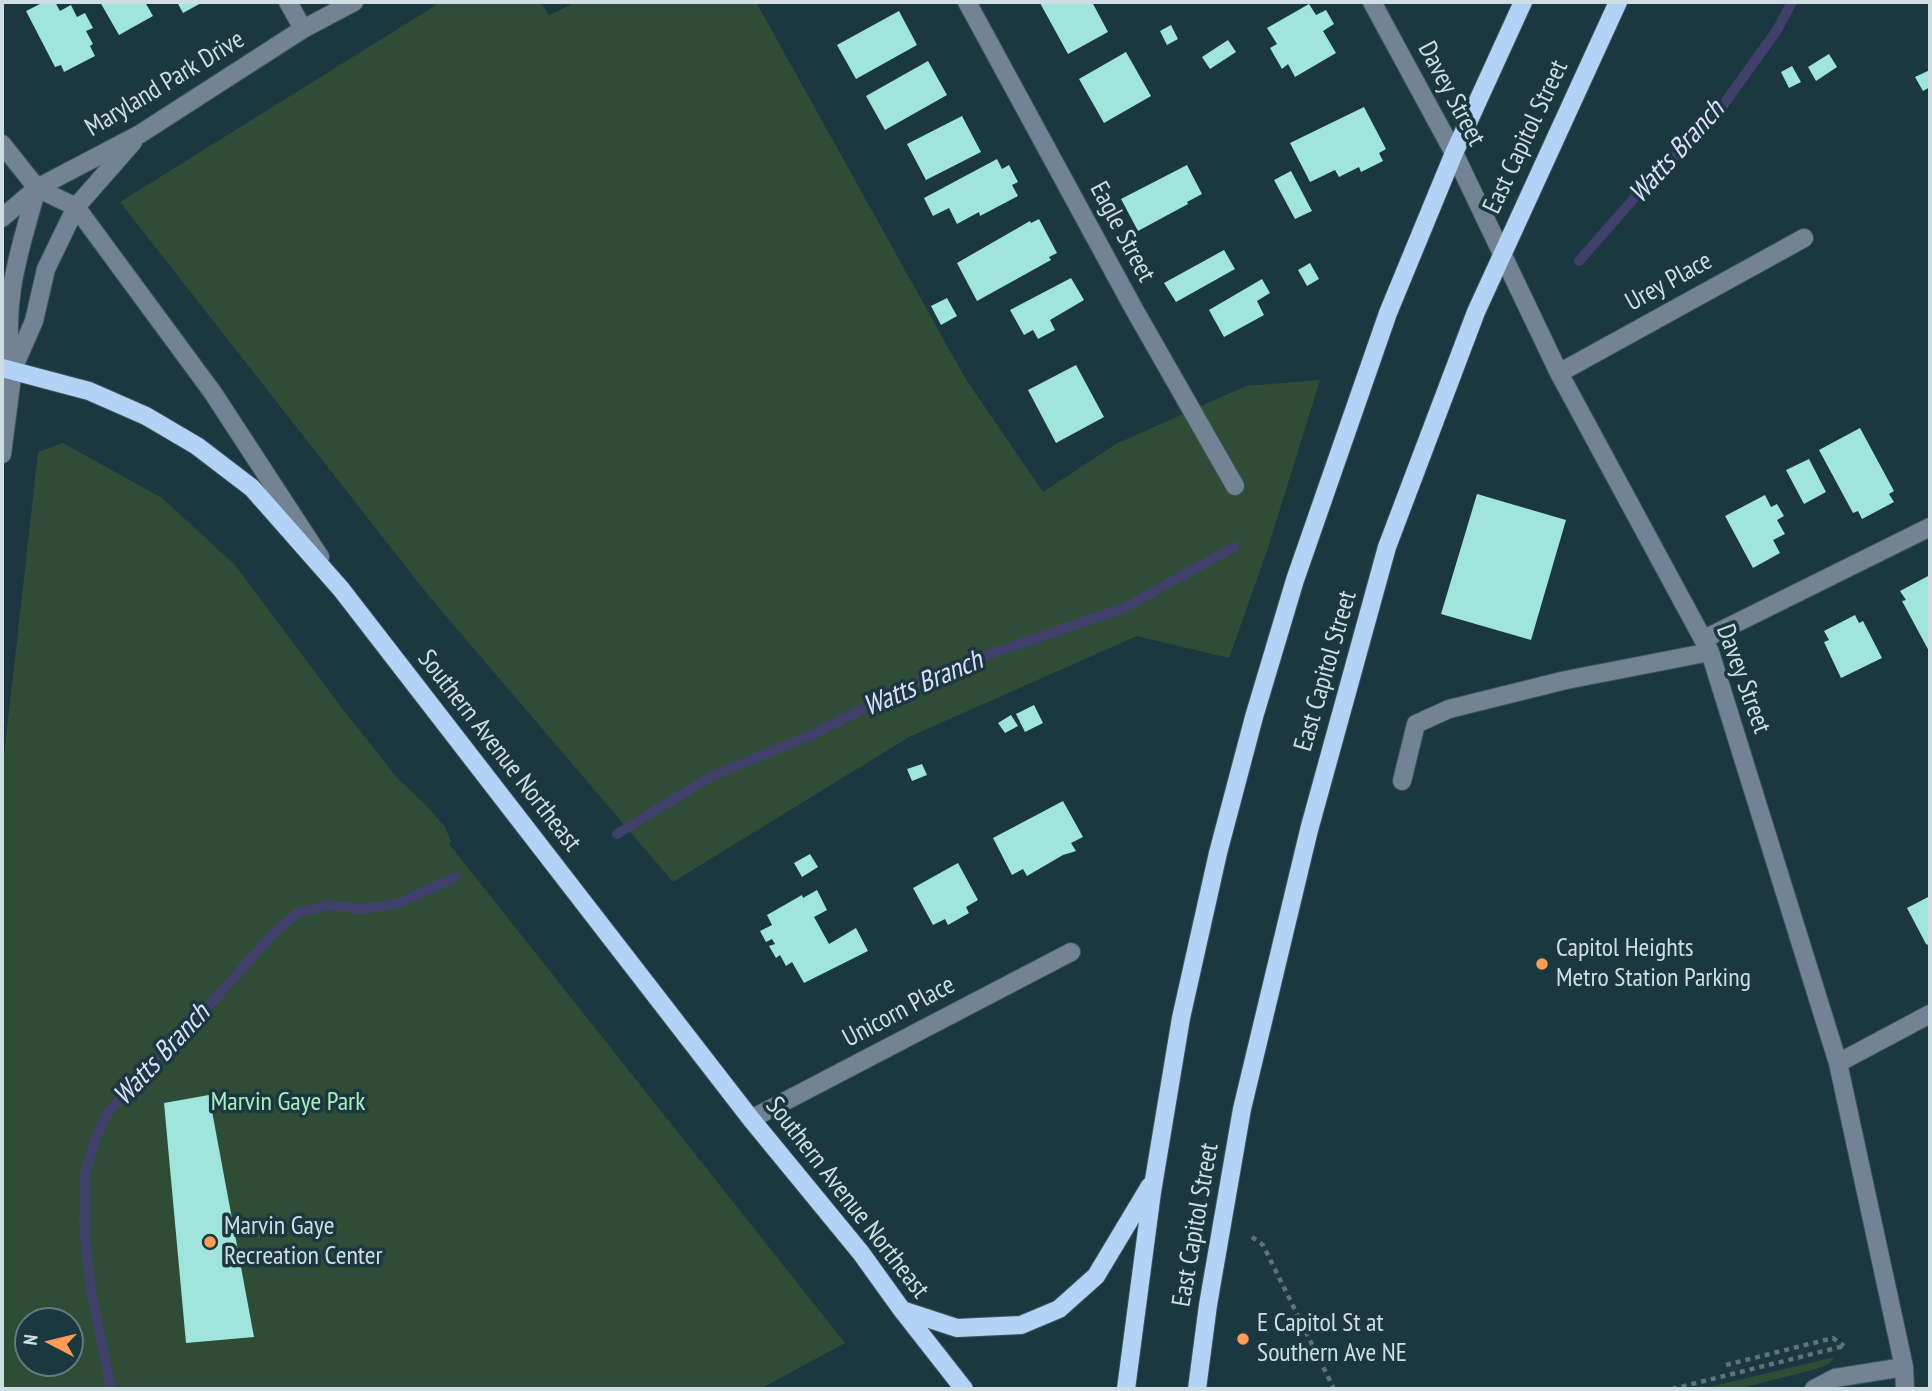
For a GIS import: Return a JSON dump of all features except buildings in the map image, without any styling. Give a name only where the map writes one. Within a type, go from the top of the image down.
[{"type":"main road","name":"East Capitol Street","points":[[1126,1389],[1155,1177],[1181,1018],[1218,853],[1254,718],[1294,580],[1388,313],[1454,153],[1523,2]]},
{"type":"main road","name":"East Capitol Street","points":[[1197,1389],[1208,1305],[1242,1109],[1308,830],[1387,547],[1476,312],[1618,2]]},
{"type":"main road","points":[[7,368],[89,391],[146,416],[197,446],[252,488],[341,589]]},
{"type":"main road","name":"Southern Avenue Northeast","points":[[341,589],[751,1119],[860,1253],[964,1389]]},
{"type":"main road","points":[[902,1310],[957,1328],[1021,1325],[1059,1309],[1096,1276],[1155,1177]]},
{"type":"street","points":[[288,2],[303,30]]},
{"type":"street","name":"Maryland Park Drive","points":[[2,218],[37,188],[140,134],[303,30],[354,2]]},
{"type":"street","name":"Eagle Street","points":[[967,2],[1134,309],[1235,486]]},
{"type":"street","name":"Davey Street","points":[[1373,2],[1454,153],[1559,373],[1707,645],[1838,1063],[1904,1367],[1905,1389]]},
{"type":"street","points":[[7,368],[34,321],[46,269],[76,207],[140,134]]},
{"type":"street","name":"Southern Avenue Northeast","points":[[2,144],[37,188],[76,207],[213,393],[341,589]]},
{"type":"street","points":[[2,454],[7,368],[3,307],[12,267],[37,188]]},
{"type":"street","name":"Urey Place","points":[[1559,373],[1804,237]]},
{"type":"street","points":[[1402,781],[1416,724],[1449,709],[1707,645],[1930,527]]},
{"type":"street","name":"Unicorn Place","points":[[751,1119],[1071,952]]},
{"type":"street","points":[[1838,1063],[1930,1014]]},
{"type":"street","points":[[1814,1389],[1835,1378],[1904,1367]]},
{"type":"path","points":[[1252,1237],[1263,1245],[1335,1389]]},
{"type":"path","points":[[1672,1389],[1844,1346],[1833,1338],[1726,1364]]},
{"type":"green space","points":[[441,2],[540,2],[549,15],[577,2],[756,2],[965,378],[1043,492],[1116,444],[1246,386],[1320,380],[1267,551],[1229,658],[1137,636],[909,737],[673,882],[428,595],[120,202]]},
{"type":"green space","name":"Marvin Gaye Park","points":[[63,443],[162,498],[235,565],[341,707],[398,779],[445,827],[451,842],[449,844],[845,1343],[760,1389],[2,1389],[2,774],[38,452]]},
{"type":"green space","points":[[1835,1357],[1827,1365],[1813,1370],[1737,1389],[1701,1389]]},
{"type":"waterway","name":"Watts Branch","points":[[1579,261],[1652,178],[1714,118],[1777,30],[1792,2]]},
{"type":"waterway","name":"Watts Branch","points":[[617,834],[712,776],[811,735],[935,673],[1124,608],[1234,547]]},
{"type":"waterway","name":"Watts Branch","points":[[111,1389],[91,1290],[84,1225],[85,1174],[95,1139],[108,1112],[179,1039],[274,933],[297,913],[328,905],[362,909],[400,903],[455,877]]},
{"type":"place","name":"Capitol Heights Metro Station Parking","points":[[1542,964]]},
{"type":"place","name":"Marvin Gaye Recreation Center","points":[[210,1242]]},
{"type":"place","name":"E Capitol St at Southern Ave NE","points":[[1243,1339]]}]
